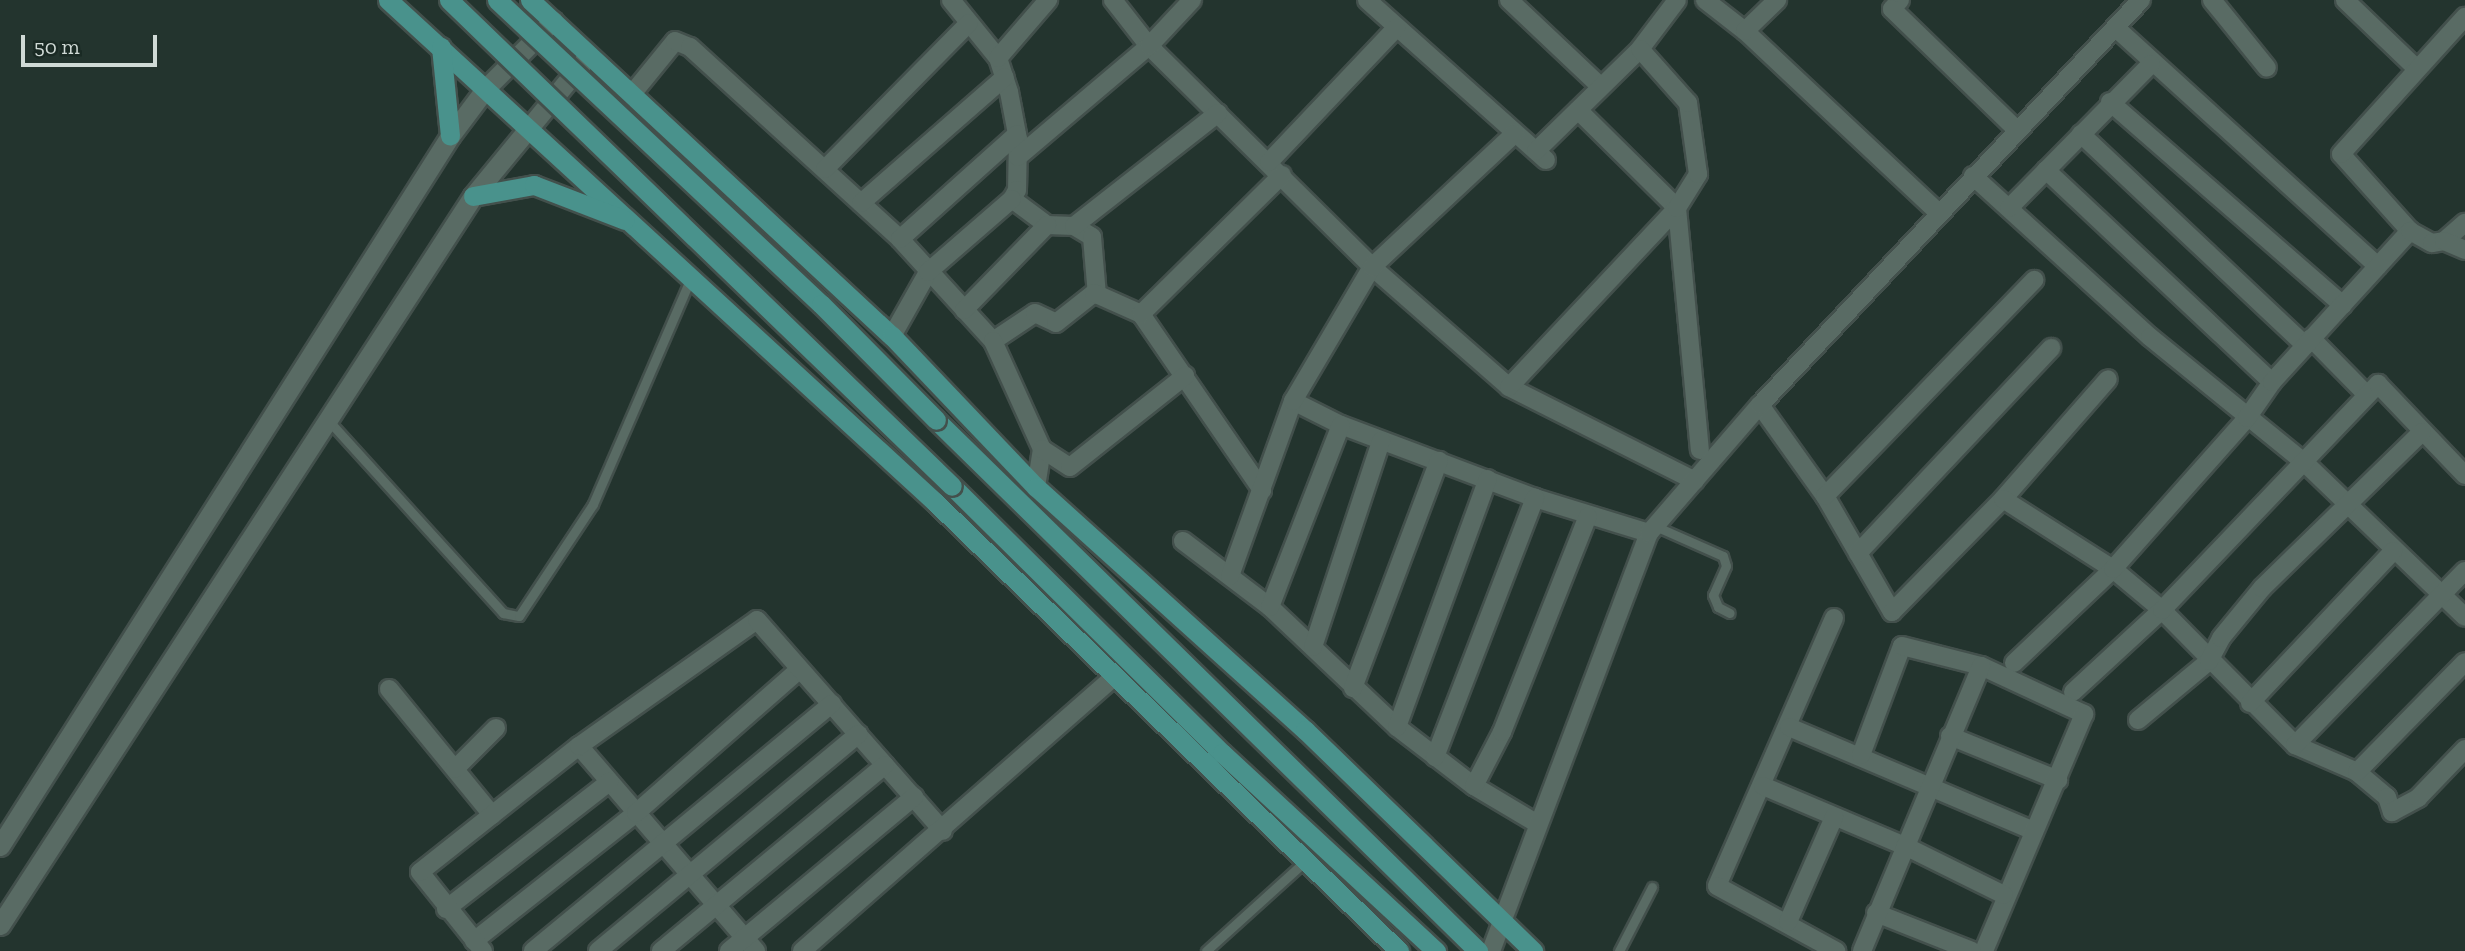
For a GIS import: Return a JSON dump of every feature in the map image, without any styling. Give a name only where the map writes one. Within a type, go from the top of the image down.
[{"type":"main road","points":[[388,0],[529,126],[935,502],[1113,678],[1399,951]]},
{"type":"main road","points":[[449,0],[952,486],[1189,720],[1436,951]]},
{"type":"main road","points":[[497,0],[821,304],[978,463],[1478,951]]},
{"type":"main road","points":[[530,0],[892,336],[1036,487],[1305,730],[1533,951]]},
{"type":"main road","points":[[441,47],[450,136]]},
{"type":"main road","points":[[473,196],[534,185],[635,224]]},
{"type":"main road","points":[[969,419],[978,463]]},
{"type":"main road","points":[[1174,736],[1189,720]]},
{"type":"street","points":[[892,336],[928,272],[1012,199],[1017,190],[1017,134],[998,58],[951,0]]},
{"type":"street","points":[[998,58],[1048,0]]},
{"type":"street","points":[[1113,0],[1149,46],[1372,267],[1509,387],[1695,481]]},
{"type":"street","points":[[1018,157],[1149,46],[1192,0]]},
{"type":"street","points":[[1367,0],[1514,134],[1541,155],[1600,86],[1640,49],[1677,0]]},
{"type":"street","points":[[1509,0],[1600,86]]},
{"type":"street","points":[[1705,0],[1745,31],[1939,213]]},
{"type":"street","points":[[1745,31],[1777,0]]},
{"type":"street","points":[[1900,0],[1892,9],[2016,129]]},
{"type":"street","points":[[1491,951],[1536,823],[1652,529],[1760,405],[2016,129],[2141,0]]},
{"type":"street","points":[[2212,0],[2267,68]]},
{"type":"street","points":[[2345,0],[2416,68]]},
{"type":"street","points":[[2465,17],[2416,68],[2341,154],[2410,231],[2432,243],[2444,242],[2465,250]]},
{"type":"street","points":[[0,846],[450,136],[486,88],[553,20]]},
{"type":"street","points":[[825,169],[969,23]]},
{"type":"street","points":[[1141,314],[1275,169],[1396,27]]},
{"type":"street","points":[[2116,28],[2151,64],[2378,266]]},
{"type":"street","points":[[632,94],[676,41],[682,42],[900,239],[993,341],[1042,449],[1070,467],[1185,376]]},
{"type":"street","points":[[1509,387],[1677,208],[1698,174],[1688,103],[1640,49]]},
{"type":"street","points":[[0,925],[473,196],[588,56]]},
{"type":"street","points":[[2009,208],[2109,102],[2151,64]]},
{"type":"street","points":[[861,203],[1004,77]]},
{"type":"street","points":[[2109,102],[2343,305]]},
{"type":"street","points":[[1578,110],[1677,208],[1700,450]]},
{"type":"street","points":[[1074,226],[1218,113]]},
{"type":"street","points":[[900,239],[1017,134]]},
{"type":"street","points":[[1230,576],[1293,401],[1372,267],[1514,134]]},
{"type":"street","points":[[2081,134],[2367,395]]},
{"type":"street","points":[[2046,170],[2272,382]]},
{"type":"street","points":[[1973,176],[2247,418],[2304,463],[2465,617]]},
{"type":"street","points":[[1012,199],[1047,225],[1074,226],[1094,241],[1097,295]]},
{"type":"street","points":[[2444,242],[2465,223]]},
{"type":"street","points":[[964,310],[1047,225]]},
{"type":"street","points":[[2014,663],[2113,569],[2247,418],[2272,382],[2410,231]]},
{"type":"street","points":[[1825,496],[2034,280]]},
{"type":"street","points":[[1097,295],[1141,314],[1262,490]]},
{"type":"street","points":[[993,341],[1035,313],[1056,323],[1097,295]]},
{"type":"street","points":[[1858,553],[2051,348]]},
{"type":"street","points":[[1760,405],[1825,496],[1892,612],[2003,499],[2108,379]]},
{"type":"street","points":[[2073,692],[2162,610],[2378,384],[2465,475]]},
{"type":"street","points":[[1293,401],[1341,425],[1535,498],[1588,516],[1652,529]]},
{"type":"street","points":[[1270,607],[1341,425]]},
{"type":"street","points":[[2138,720],[2209,661],[2221,638],[2262,588],[2422,432]]},
{"type":"street","points":[[1313,647],[1381,441]]},
{"type":"street","points":[[1036,487],[1042,449]]},
{"type":"street","points":[[1353,688],[1439,461]]},
{"type":"street","points":[[1397,727],[1488,479]]},
{"type":"street","points":[[1436,757],[1535,498]]},
{"type":"street","points":[[2003,499],[2113,569],[2162,610],[2250,703],[2295,745],[2357,772],[2387,797],[2392,812],[2418,798],[2465,749]]},
{"type":"street","points":[[1475,786],[1502,732],[1588,516]]},
{"type":"street","points":[[1182,541],[1270,607],[1397,727],[1475,786],[1536,823]]},
{"type":"street","points":[[2250,703],[2393,551]]},
{"type":"street","points":[[2295,745],[2465,570]]},
{"type":"street","points":[[1833,618],[1789,727],[1717,886],[1836,951]]},
{"type":"street","points":[[800,669],[636,813],[478,946],[446,909],[420,872],[579,746],[757,620],[943,831]]},
{"type":"street","points":[[1861,755],[1902,646],[1981,666],[2084,714],[2058,780],[2004,895],[1984,951]]},
{"type":"street","points":[[2357,772],[2465,662]]},
{"type":"street","points":[[1862,951],[1928,786],[1981,666]]},
{"type":"street","points":[[802,951],[943,831],[1113,678]]},
{"type":"street","points":[[389,689],[492,815]]},
{"type":"street","points":[[533,951],[832,704]]},
{"type":"street","points":[[1789,727],[1861,755],[2034,831]]},
{"type":"street","points":[[454,769],[496,728]]},
{"type":"street","points":[[598,951],[691,877],[858,734]]},
{"type":"street","points":[[1950,736],[2058,780]]},
{"type":"street","points":[[579,746],[750,945]]},
{"type":"street","points":[[661,951],[885,765]]},
{"type":"street","points":[[446,909],[609,782]]},
{"type":"street","points":[[1763,786],[1905,846],[2004,895]]},
{"type":"street","points":[[729,951],[750,945],[914,797]]},
{"type":"street","points":[[1787,922],[1833,817]]},
{"type":"street","points":[[1876,913],[1972,951]]},
{"type":"lane","points":[[328,420],[503,613],[519,616],[593,504],[627,435],[691,276]]},
{"type":"lane","points":[[1652,529],[1723,556],[1726,566],[1713,595],[1718,607],[1730,613]]},
{"type":"lane","points":[[1206,951],[1304,862]]},
{"type":"lane","points":[[1619,951],[1652,887]]}]
